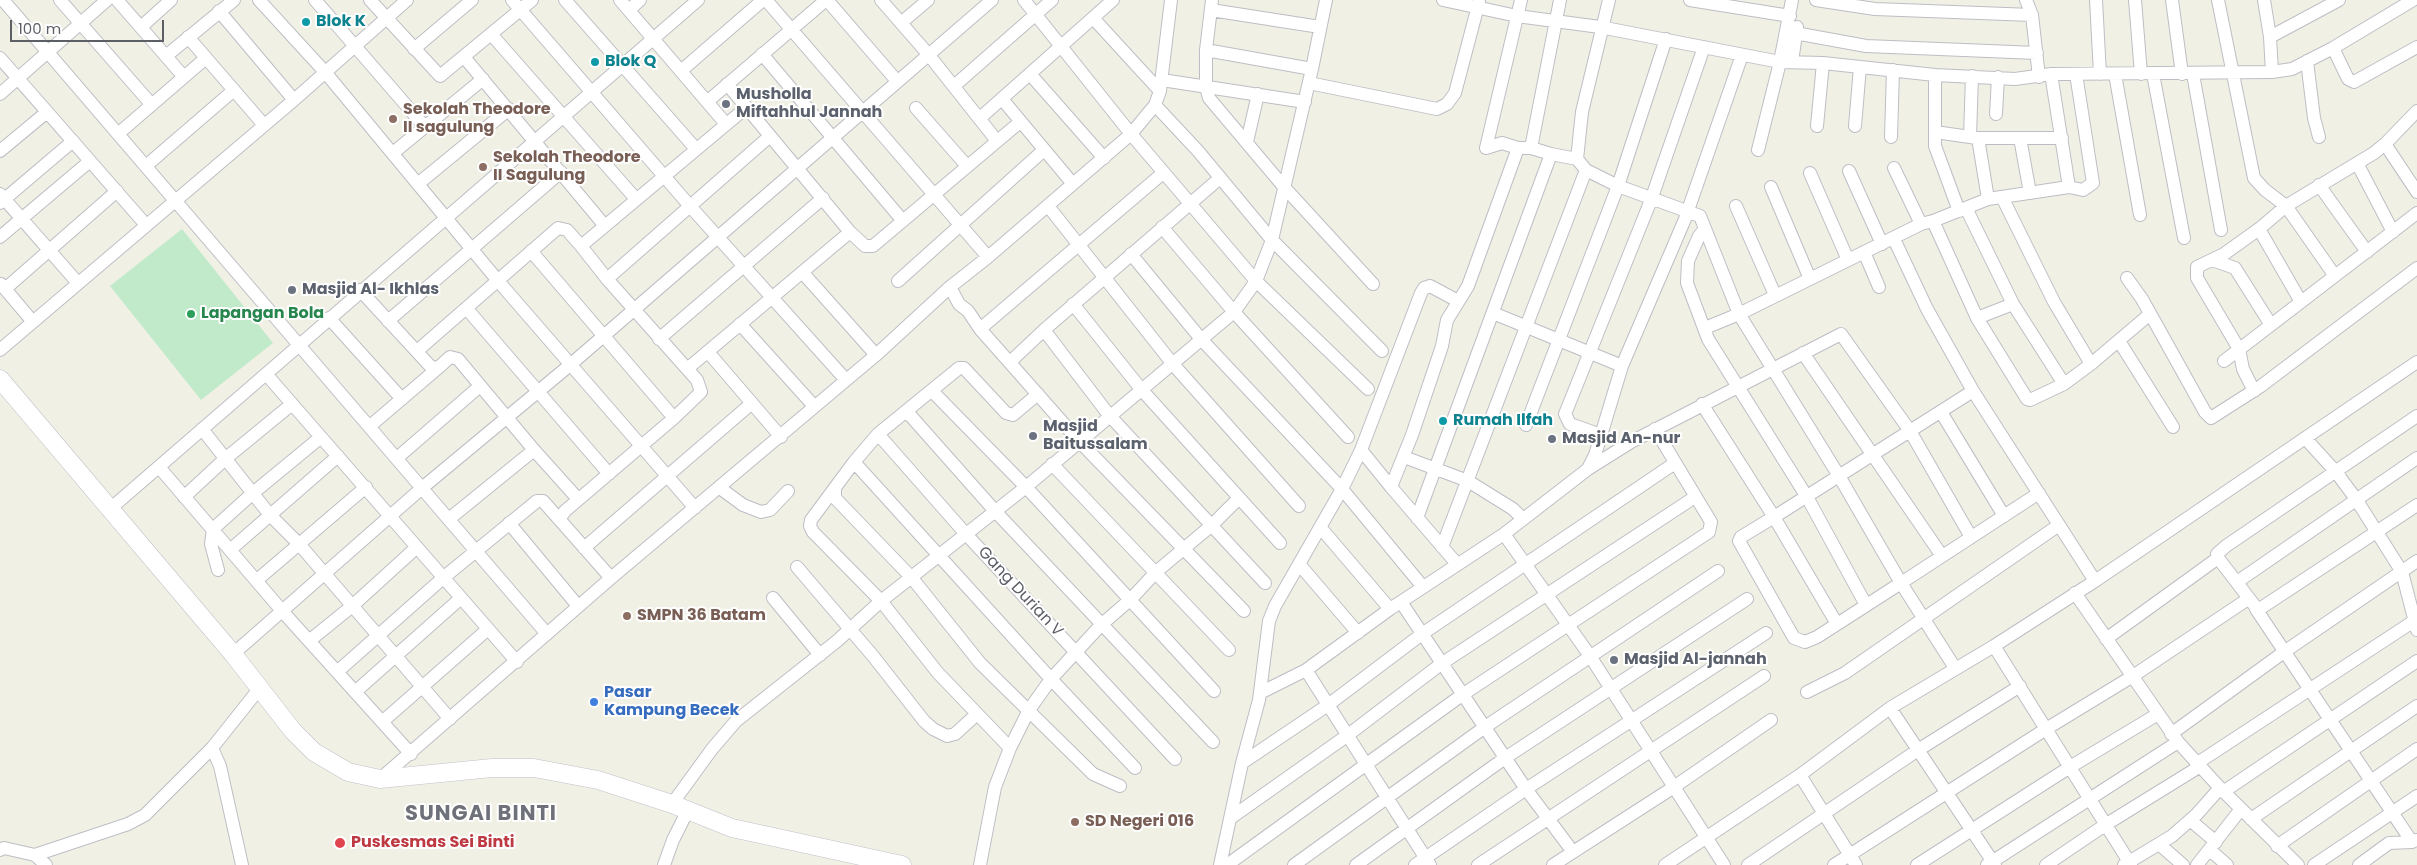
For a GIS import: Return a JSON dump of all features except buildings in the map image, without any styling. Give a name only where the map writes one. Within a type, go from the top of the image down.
[{"type":"street","points":[[4,0],[547,634]]},
{"type":"street","points":[[60,0],[152,105]]},
{"type":"street","points":[[0,94],[107,0]]},
{"type":"street","points":[[117,0],[184,77]]},
{"type":"street","points":[[141,27],[171,0]]},
{"type":"street","points":[[166,56],[234,0]]},
{"type":"street","points":[[259,0],[325,72],[419,183],[499,282],[696,508]]},
{"type":"street","points":[[316,0],[425,127]]},
{"type":"street","points":[[370,0],[440,76],[491,34],[516,5],[532,0]]},
{"type":"street","points":[[0,350],[77,282],[294,100],[407,0]]},
{"type":"street","points":[[414,49],[472,0]]},
{"type":"street","points":[[565,0],[696,149]]},
{"type":"street","points":[[620,0],[682,70],[726,124]]},
{"type":"street","points":[[629,10],[640,0]]},
{"type":"street","points":[[110,508],[266,374],[360,290],[698,0]]},
{"type":"street","points":[[682,70],[764,0],[792,29],[988,258]]},
{"type":"street","points":[[708,101],[826,0],[897,81]]},
{"type":"street","points":[[881,0],[928,54],[997,141]]},
{"type":"street","points":[[901,23],[928,0]]},
{"type":"street","points":[[233,654],[391,518],[422,488],[506,416],[570,365],[992,0]]},
{"type":"street","points":[[1024,0],[1131,134],[1256,282],[1368,389]]},
{"type":"street","points":[[954,86],[1052,0]]},
{"type":"street","points":[[980,118],[1113,0]]},
{"type":"street","points":[[380,779],[517,662],[578,606],[780,437],[876,355],[950,287],[988,258],[1131,134],[1154,105],[1161,86],[1171,0]]},
{"type":"street","points":[[664,865],[673,840],[680,807],[712,749],[736,721],[820,655],[881,601],[940,556],[965,533],[1026,487],[1109,415],[1234,312],[1256,282],[1272,240],[1305,102],[1326,0]]},
{"type":"street","points":[[1443,0],[1478,4],[1517,16],[1600,27],[1786,62],[1823,63],[1935,75],[2015,79],[2076,74],[2234,73],[2272,72],[2292,69],[2332,48],[2413,0]]},
{"type":"street","points":[[1521,0],[1486,148],[1502,143],[1578,159]]},
{"type":"street","points":[[1391,487],[1404,457],[1442,346],[1447,320],[1468,286],[1524,148],[1560,0]]},
{"type":"street","points":[[1609,0],[1600,27],[1582,112],[1578,159],[1586,170],[1618,186],[1651,200],[1700,216],[1739,314],[1839,476],[1901,583],[1955,668]]},
{"type":"street","points":[[1690,0],[1748,5],[1790,16]]},
{"type":"street","points":[[1786,62],[1792,0]]},
{"type":"street","points":[[1758,150],[1796,33],[1801,0]]},
{"type":"street","points":[[1816,0],[1875,9],[2032,15]]},
{"type":"street","points":[[2026,0],[2032,15],[2037,53],[2062,138],[2070,188]]},
{"type":"street","points":[[2096,0],[2100,74]]},
{"type":"street","points":[[2135,0],[2147,74],[2184,238]]},
{"type":"street","points":[[2172,0],[2221,230]]},
{"type":"street","points":[[2218,0],[2254,178],[2265,190],[2286,206],[2336,276]]},
{"type":"street","points":[[2264,0],[2270,37],[2272,72]]},
{"type":"street","points":[[2270,37],[2339,0]]},
{"type":"street","points":[[1309,83],[1437,109],[1447,104],[1455,93],[1478,4]]},
{"type":"street","points":[[516,5],[689,205],[846,380]]},
{"type":"street","points":[[1320,28],[1212,5],[1206,50],[1206,87],[1209,98],[1284,187],[1373,284]]},
{"type":"street","points":[[219,11],[294,100]]},
{"type":"street","points":[[1093,18],[1161,86],[1206,87],[1305,102]]},
{"type":"street","points":[[1796,33],[1866,46],[2037,53]]},
{"type":"street","points":[[491,34],[636,199]]},
{"type":"street","points":[[188,37],[264,125]]},
{"type":"street","points":[[1526,424],[1618,186],[1666,39]]},
{"type":"street","points":[[1601,435],[1570,424],[1565,414],[1651,200],[1704,47]]},
{"type":"street","points":[[2332,48],[2348,79],[2354,82],[2417,47]]},
{"type":"street","points":[[1206,50],[1312,69]]},
{"type":"street","points":[[762,54],[903,221]]},
{"type":"street","points":[[1588,469],[1601,435],[1622,366],[1688,211],[1742,55]]},
{"type":"street","points":[[464,57],[605,226]]},
{"type":"street","points":[[0,58],[146,225]]},
{"type":"street","points":[[118,133],[206,58]]},
{"type":"street","points":[[2307,61],[2314,118],[2320,137]]},
{"type":"street","points":[[1817,126],[1823,63]]},
{"type":"street","points":[[1855,126],[1860,67]]},
{"type":"street","points":[[1891,137],[1893,70]]},
{"type":"street","points":[[1030,74],[1104,158]]},
{"type":"street","points":[[1705,328],[1739,314],[1920,224],[1933,221],[1988,198],[2070,188],[2083,190],[2093,183],[2076,74]]},
{"type":"street","points":[[2115,74],[2140,215]]},
{"type":"street","points":[[1935,75],[1935,146],[1962,209],[2013,304],[2064,384]]},
{"type":"street","points":[[1972,76],[1974,138],[1988,198]]},
{"type":"street","points":[[1996,114],[1998,77]]},
{"type":"street","points":[[393,153],[483,79]]},
{"type":"street","points":[[727,84],[850,232],[865,246],[873,246],[1020,122]]},
{"type":"street","points":[[147,166],[234,90]]},
{"type":"street","points":[[1247,142],[1258,94]]},
{"type":"street","points":[[1002,99],[1073,184]]},
{"type":"street","points":[[1154,105],[1198,152],[1272,240],[1382,351]]},
{"type":"street","points":[[582,246],[747,107]]},
{"type":"street","points":[[916,108],[967,166]]},
{"type":"street","points":[[419,183],[509,110]]},
{"type":"street","points":[[0,151],[47,112]]},
{"type":"street","points":[[2254,391],[2243,369],[2239,349],[2197,278],[2197,268],[2259,229],[2286,206],[2374,153],[2416,115]]},
{"type":"street","points":[[1935,132],[1974,138],[2062,138]]},
{"type":"street","points":[[607,279],[689,205],[770,136]]},
{"type":"street","points":[[2020,138],[2030,193]]},
{"type":"street","points":[[73,141],[1,199],[22,219],[77,282]]},
{"type":"street","points":[[2385,144],[2417,192]]},
{"type":"street","points":[[898,280],[960,227],[1044,150]]},
{"type":"street","points":[[1417,518],[1551,154]]},
{"type":"street","points":[[0,237],[90,161]]},
{"type":"street","points":[[2357,163],[2393,232]]},
{"type":"street","points":[[1894,168],[1920,224]]},
{"type":"street","points":[[1442,547],[1586,170]]},
{"type":"street","points":[[1849,171],[1973,391],[2094,581]]},
{"type":"street","points":[[388,321],[561,172]]},
{"type":"street","points":[[980,329],[1164,173]]},
{"type":"street","points":[[1810,173],[1848,260]]},
{"type":"street","points":[[1010,362],[1073,304],[1220,178]]},
{"type":"street","points":[[2319,185],[2366,252]]},
{"type":"street","points":[[1771,187],[1810,278]]},
{"type":"street","points":[[33,322],[3,286],[49,250],[117,191]]},
{"type":"street","points":[[2002,197],[2054,302],[2091,364]]},
{"type":"street","points":[[659,339],[823,198]]},
{"type":"street","points":[[1048,206],[1172,363],[1299,506]]},
{"type":"street","points":[[1736,206],[1775,295]]},
{"type":"street","points":[[2224,361],[2417,213]]},
{"type":"street","points":[[1933,221],[1977,318],[2027,399],[2030,400],[2064,384],[2091,364],[2150,314]]},
{"type":"street","points":[[1162,227],[1234,312],[1348,437]]},
{"type":"street","points":[[417,351],[499,282],[558,228],[567,230],[582,246],[607,279],[697,380],[701,392],[674,418],[578,499],[560,518]]},
{"type":"street","points":[[1705,229],[1699,236],[1688,261],[1686,283],[1708,339],[1807,497],[1866,605]]},
{"type":"street","points":[[2259,229],[2301,302]]},
{"type":"street","points":[[687,369],[850,232]]},
{"type":"street","points":[[531,251],[674,418]]},
{"type":"street","points":[[1864,252],[1879,287]]},
{"type":"street","points":[[1131,254],[1201,339],[1342,489],[1423,587]]},
{"type":"street","points":[[2212,260],[2236,268],[2272,324]]},
{"type":"street","points":[[2127,278],[2150,314],[2205,412],[2211,418],[2254,391],[2417,268]]},
{"type":"street","points":[[803,273],[876,355]]},
{"type":"street","points":[[1220,865],[1232,817],[1242,763],[1260,693],[1269,621],[1342,489],[1361,450],[1420,293],[1424,288],[1430,286],[1458,302]]},
{"type":"street","points":[[950,287],[959,304],[968,311],[980,329],[1079,441],[1244,611]]},
{"type":"street","points":[[360,290],[431,366],[438,368]]},
{"type":"street","points":[[1073,304],[1141,389],[1280,543]]},
{"type":"street","points":[[1977,318],[2013,304]]},
{"type":"street","points":[[467,309],[609,474]]},
{"type":"street","points":[[1493,313],[1622,366]]},
{"type":"street","points":[[329,318],[402,399]]},
{"type":"street","points":[[740,324],[814,406]]},
{"type":"street","points":[[1044,330],[1109,415],[1265,583]]},
{"type":"street","points":[[1260,693],[1306,670],[1396,605],[1504,534],[1588,469],[1655,429],[1841,334],[1910,431],[1971,537]]},
{"type":"street","points":[[2119,341],[2173,427]]},
{"type":"street","points":[[708,352],[780,437]]},
{"type":"street","points":[[1803,353],[1942,556]]},
{"type":"street","points":[[370,426],[450,357],[458,359],[534,450],[578,499]]},
{"type":"street","points":[[1665,865],[1800,775],[1890,708],[1994,646],[2094,581],[2417,362]]},
{"type":"street","points":[[1010,748],[938,673],[881,601],[812,532],[811,520],[854,462],[878,434],[901,414],[905,414],[959,368],[964,368],[1006,413],[1013,415],[1038,394]]},
{"type":"street","points":[[266,374],[366,486],[391,518],[517,662]]},
{"type":"street","points":[[0,379],[233,654],[293,731],[314,752],[348,772],[380,779],[492,768],[534,768],[598,780],[680,807],[732,828],[902,865]]},
{"type":"street","points":[[397,458],[480,386]]},
{"type":"street","points":[[932,391],[1026,487],[1214,691]]},
{"type":"street","points":[[1973,391],[1742,537],[1739,541],[1794,638],[1805,642],[1837,624],[2039,493]]},
{"type":"street","points":[[584,548],[752,403]]},
{"type":"street","points":[[184,497],[225,459],[292,404]]},
{"type":"street","points":[[1702,404],[1774,517],[1837,624]]},
{"type":"street","points":[[1941,412],[2004,516]]},
{"type":"street","points":[[905,414],[909,414],[995,512],[1213,742]]},
{"type":"street","points":[[2414,841],[2392,812],[2217,554],[2417,416]]},
{"type":"street","points":[[202,429],[270,515],[299,544],[394,657],[450,719]]},
{"type":"street","points":[[1227,865],[1462,696],[1709,532],[1711,522],[1655,429]]},
{"type":"street","name":"Gang Durian V","points":[[878,434],[965,533],[1175,759]]},
{"type":"street","points":[[218,570],[211,544],[213,529],[253,492],[321,437]]},
{"type":"street","points":[[2046,865],[2309,691],[2416,623],[2402,572],[2356,499],[2336,472],[2304,438]]},
{"type":"street","points":[[449,519],[534,450]]},
{"type":"street","points":[[1361,450],[1457,564]]},
{"type":"street","points":[[230,550],[338,456]]},
{"type":"street","points":[[1404,457],[1468,481],[1513,509],[1523,519]]},
{"type":"street","points":[[2236,582],[2417,458]]},
{"type":"street","points":[[854,462],[1051,679],[1135,768]]},
{"type":"street","points":[[1242,763],[1328,705],[1422,634],[1675,463]]},
{"type":"street","points":[[1052,464],[1229,650]]},
{"type":"street","points":[[159,467],[283,612],[411,754]]},
{"type":"street","points":[[257,580],[366,486]]},
{"type":"street","points":[[720,488],[743,505],[761,512],[770,510],[788,491]]},
{"type":"street","points":[[835,489],[836,498],[912,578],[980,663],[1093,774],[1120,786]]},
{"type":"street","points":[[1232,817],[1348,735],[1442,664],[1695,497]]},
{"type":"street","points":[[980,865],[995,787],[1010,748],[1029,710],[1051,679],[1101,624],[1130,599],[1156,572],[1212,525],[1239,498]]},
{"type":"street","points":[[337,672],[443,578],[537,501],[543,501],[560,518],[611,578]]},
{"type":"street","points":[[2252,604],[2260,609],[2417,505]]},
{"type":"street","points":[[509,523],[578,606]]},
{"type":"street","points":[[1807,692],[1845,673],[2059,525]]},
{"type":"street","points":[[1320,527],[1422,634],[1526,789],[1573,852]]},
{"type":"street","points":[[1504,534],[1590,656],[1724,865]]},
{"type":"street","points":[[309,641],[417,547]]},
{"type":"street","points":[[2106,639],[2218,558]]},
{"type":"street","points":[[1890,708],[1972,829],[1992,864],[2090,800],[2174,738],[2284,652],[2417,561]]},
{"type":"street","points":[[1299,564],[1358,633]]},
{"type":"street","points":[[797,567],[851,629],[924,721],[941,735],[954,734],[977,714]]},
{"type":"street","points":[[1294,865],[1485,727],[1718,571]]},
{"type":"street","points":[[2075,593],[2174,738],[2241,810],[2298,865]]},
{"type":"street","points":[[355,692],[461,598]]},
{"type":"street","points":[[773,598],[820,655]]},
{"type":"street","points":[[1356,865],[1506,758],[1747,599]]},
{"type":"street","points":[[1834,865],[1853,860],[1946,792],[2252,604]]},
{"type":"street","points":[[382,722],[488,629]]},
{"type":"street","points":[[1306,670],[1407,828],[1423,862],[1526,789],[1766,633]]},
{"type":"street","points":[[1994,646],[2128,864],[2172,836],[2222,790],[2417,661]]},
{"type":"street","points":[[1478,865],[1764,676]]},
{"type":"street","points":[[1748,865],[1918,750],[2020,686]]},
{"type":"street","points":[[35,855],[128,824],[145,815],[212,748],[259,689]]},
{"type":"street","points":[[2251,819],[2417,706]]},
{"type":"street","points":[[1917,865],[2070,767],[2158,714]]},
{"type":"street","points":[[1553,865],[1674,787],[1771,720]]},
{"type":"street","points":[[212,748],[220,766],[242,865]]},
{"type":"street","points":[[2277,846],[2417,749]]},
{"type":"street","points":[[1800,775],[1853,860]]},
{"type":"street","points":[[2314,865],[2417,796]]},
{"type":"street","points":[[2197,865],[2241,810]]},
{"type":"street","points":[[2190,820],[2213,846],[2226,865]]},
{"type":"street","points":[[2359,865],[2389,843],[2414,841]]},
{"type":"street","points":[[2159,844],[2183,865]]},
{"type":"street","points":[[0,850],[4,848],[35,855],[46,865]]},
{"type":"green space","name":"Lapangan Bola","points":[[182,229],[273,343],[201,400],[110,286]]},
{"type":"place","name":"Blok K","points":[[306,22]]},
{"type":"place","name":"Blok Q","points":[[595,62]]},
{"type":"place","name":"Musholla Miftahhul Jannah","points":[[726,104]]},
{"type":"place","name":"Sekolah Theodore II sagulung","points":[[393,119]]},
{"type":"place","name":"Sekolah Theodore II Sagulung","points":[[483,167]]},
{"type":"place","name":"Masjid Al- Ikhlas","points":[[292,290]]},
{"type":"place","name":"Lapangan Bola","points":[[191,314]]},
{"type":"place","name":"Rumah Ilfah","points":[[1443,421]]},
{"type":"place","name":"Masjid Baitussalam","points":[[1033,436]]},
{"type":"place","name":"Masjid An-nur","points":[[1552,439]]},
{"type":"place","name":"SMPN 36 Batam","points":[[627,616]]},
{"type":"place","name":"Masjid Al-jannah","points":[[1614,660]]},
{"type":"place","name":"Pasar Kampung Becek","points":[[594,702]]},
{"type":"place","name":"SD Negeri 016","points":[[1075,822]]},
{"type":"place","name":"Puskesmas Sei Binti","points":[[340,843]]},
{"type":"district","name":"SUNGAI BINTI","points":[[481,815]]}]
